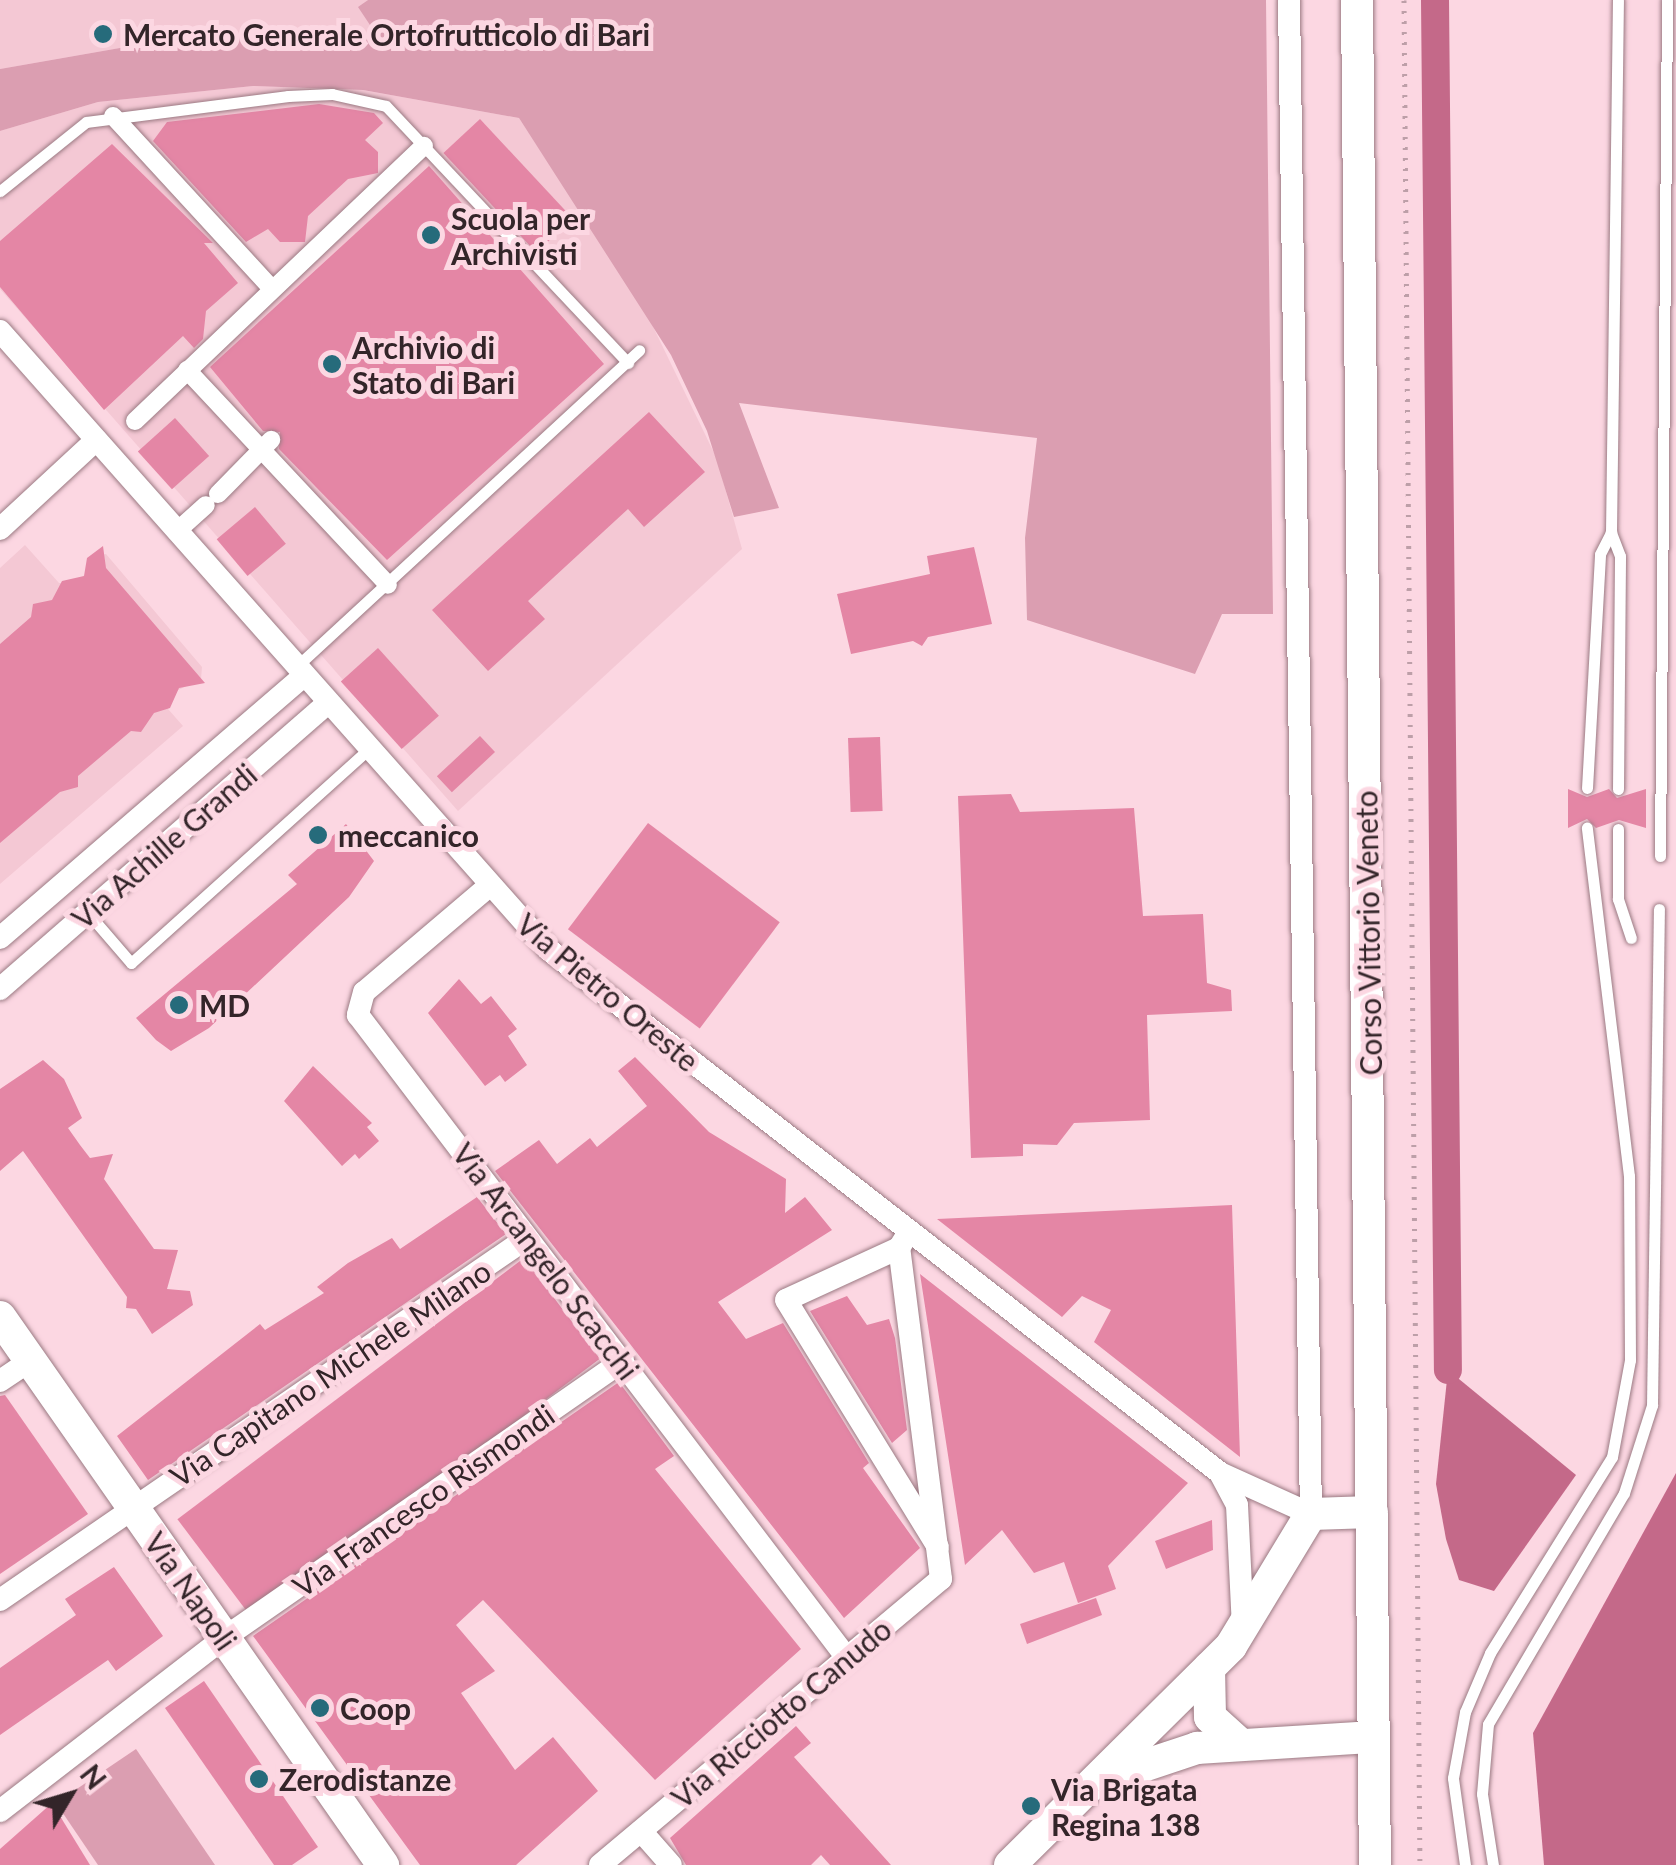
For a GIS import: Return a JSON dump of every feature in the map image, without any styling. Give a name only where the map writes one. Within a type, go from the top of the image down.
[{"type":"main road","name":"Corso Vittorio Veneto","points":[[1357,0],[1372,1512],[1370,1737],[1375,1865]]},
{"type":"main road","name":"Via Napoli","points":[[0,1317],[383,1865]]},
{"type":"main road","points":[[1010,1865],[1104,1779],[1244,1630],[1311,1514],[1372,1512]]},
{"type":"main road","points":[[1209,1668],[1210,1717],[1238,1742]]},
{"type":"main road","points":[[1104,1779],[1238,1742],[1370,1737]]},
{"type":"street","points":[[1289,0],[1311,1514]]},
{"type":"street","points":[[112,116],[270,287]]},
{"type":"street","points":[[134,421],[270,287],[424,146]]},
{"type":"street","name":"Via Pietro Oreste","points":[[0,331],[488,887],[549,950],[904,1240],[1220,1474],[1311,1514]]},
{"type":"street","points":[[187,370],[266,446],[388,585]]},
{"type":"street","points":[[0,529],[96,440]]},
{"type":"street","points":[[176,532],[266,446]]},
{"type":"street","name":"Via Achille Grandi","points":[[0,938],[299,671]]},
{"type":"street","name":"Via Achille Grandi","points":[[0,989],[328,703]]},
{"type":"street","name":"Via Arcangelo Scacchi","points":[[488,887],[364,992],[358,1015],[847,1658]]},
{"type":"street","name":"Via Capitano Michele Milano","points":[[0,1600],[528,1238]]},
{"type":"street","points":[[904,1240],[940,1550],[786,1300],[904,1240]]},
{"type":"street","points":[[0,1381],[30,1361]]},
{"type":"street","name":"Via Francesco Rismondi","points":[[0,1810],[224,1638],[623,1361]]},
{"type":"street","points":[[1220,1474],[1237,1505],[1244,1630]]},
{"type":"street","name":"Via Ricciotto Canudo","points":[[600,1865],[941,1578],[940,1550]]},
{"type":"street","points":[[641,1830],[671,1865]]},
{"type":"lane","points":[[1618,0],[1611,532],[1620,556],[1618,789]]},
{"type":"lane","points":[[1660,856],[1666,0]]},
{"type":"lane","points":[[0,191],[86,122],[112,116],[332,94],[386,106],[628,362]]},
{"type":"lane","points":[[299,671],[640,350]]},
{"type":"lane","points":[[1587,788],[1600,554],[1611,532]]},
{"type":"lane","points":[[88,913],[131,962],[368,749]]},
{"type":"lane","points":[[1465,1865],[1453,1778],[1465,1712],[1490,1653],[1612,1457],[1630,1360],[1628,1176],[1588,828]]},
{"type":"lane","points":[[1618,829],[1618,900],[1631,938]]},
{"type":"lane","points":[[1493,1865],[1482,1794],[1488,1724],[1624,1494],[1652,1405],[1660,910]]},
{"type":"path","points":[[1404,0],[1420,1865]]},
{"type":"shaded area","name":"Mercato Generale Ortofrutticolo di Bari","points":[[0,0],[368,0],[359,7],[379,37],[194,35],[0,69]]},
{"type":"shaded area","points":[[368,0],[1266,0],[1273,614],[1222,614],[1195,674],[1027,620],[1025,538],[1037,438],[739,403],[779,508],[734,517],[707,431],[671,355],[519,118],[363,90],[253,86],[98,102],[0,131],[0,69],[194,35],[378,37],[358,7]]},
{"type":"shaded area","points":[[253,86],[363,90],[519,118],[644,308],[717,459],[742,549],[458,811],[0,289],[0,131],[98,102]]},
{"type":"shaded area","points":[[25,545],[59,583],[75,583],[88,572],[87,558],[106,554],[202,667],[201,679],[170,694],[168,709],[183,726],[0,884],[0,568]]},
{"type":"shaded area","points":[[1448,1370],[1576,1475],[1494,1591],[1459,1580],[1446,1539],[1436,1484]]},
{"type":"shaded area","points":[[1676,1473],[1676,1865],[1544,1865],[1533,1733]]},
{"type":"shaded area","points":[[136,1749],[215,1865],[98,1865],[56,1803]]},
{"type":"building","points":[[319,104],[374,113],[383,123],[365,140],[378,152],[378,173],[348,179],[308,216],[305,242],[280,242],[268,229],[246,242],[153,141],[167,122]]},
{"type":"building","points":[[480,119],[573,218],[536,253],[443,153]]},
{"type":"building","points":[[112,144],[213,243],[204,243],[238,283],[206,311],[203,339],[194,348],[183,336],[104,410],[0,287],[0,241]]},
{"type":"building","name":"Archivio di Stato di Bari","points":[[429,166],[604,364],[387,560],[279,449],[280,432],[263,431],[210,367]]},
{"type":"building","points":[[649,412],[705,472],[644,527],[628,509],[528,601],[545,619],[488,671],[432,610]]},
{"type":"building","points":[[175,418],[209,456],[172,489],[138,451]]},
{"type":"building","points":[[255,507],[286,544],[248,576],[217,539]]},
{"type":"building","points":[[103,546],[106,568],[205,683],[179,688],[170,708],[154,713],[141,732],[131,731],[78,776],[78,787],[60,792],[0,843],[0,644],[31,617],[33,604],[52,600],[62,581],[84,576],[87,558]]},
{"type":"building","points":[[974,547],[992,624],[928,637],[922,646],[913,641],[851,654],[837,594],[930,574],[927,556]]},
{"type":"building","points":[[378,648],[439,716],[402,749],[341,681]]},
{"type":"building","points":[[480,736],[495,752],[452,792],[437,776]]},
{"type":"building","points":[[880,737],[883,811],[851,812],[848,738]]},
{"type":"building","points":[[1568,789],[1587,797],[1609,789],[1617,798],[1646,789],[1646,828],[1619,820],[1596,828],[1587,819],[1568,828]]},
{"type":"building","points":[[1011,794],[1020,812],[1134,808],[1143,916],[1203,914],[1207,983],[1231,990],[1232,1011],[1147,1015],[1150,1120],[1074,1123],[1057,1145],[1023,1144],[1023,1156],[971,1158],[958,796]]},
{"type":"building","points":[[648,823],[780,922],[700,1029],[568,929]]},
{"type":"building","points":[[346,824],[374,861],[349,897],[209,1028],[171,1051],[156,1040],[136,1018],[297,884],[288,875]]},
{"type":"building","points":[[459,979],[481,1004],[491,996],[517,1029],[508,1036],[527,1065],[505,1082],[500,1075],[485,1086],[428,1013]]},
{"type":"building","points":[[635,1057],[709,1132],[786,1179],[785,1213],[805,1197],[832,1230],[718,1302],[746,1339],[783,1323],[869,1463],[863,1468],[920,1548],[844,1618],[495,1171],[539,1140],[557,1164],[590,1138],[597,1147],[647,1106],[618,1071]]},
{"type":"building","points":[[43,1060],[64,1079],[82,1118],[68,1128],[80,1145],[90,1158],[113,1154],[104,1179],[154,1249],[178,1250],[167,1289],[190,1291],[193,1305],[152,1334],[136,1309],[126,1308],[127,1297],[23,1151],[0,1171],[0,1089]]},
{"type":"building","points":[[313,1066],[372,1123],[367,1127],[379,1141],[359,1159],[355,1154],[342,1166],[284,1101]]},
{"type":"building","points":[[477,1197],[506,1234],[148,1480],[117,1436],[260,1324],[265,1330],[324,1293],[317,1287],[348,1263],[392,1238],[400,1249]]},
{"type":"building","points":[[1232,1205],[1240,1457],[1094,1342],[1111,1310],[1082,1296],[1062,1317],[937,1219]]},
{"type":"building","points":[[524,1258],[600,1359],[253,1620],[177,1519]]},
{"type":"building","points":[[920,1274],[1188,1483],[1108,1566],[1116,1589],[1078,1603],[1064,1562],[1034,1573],[1002,1530],[965,1565]]},
{"type":"building","points":[[847,1296],[867,1325],[889,1319],[895,1338],[907,1430],[892,1443],[810,1311]]},
{"type":"building","points":[[619,1382],[674,1456],[655,1469],[801,1649],[655,1780],[483,1600],[456,1625],[495,1671],[461,1693],[515,1770],[553,1737],[598,1791],[516,1865],[420,1865],[253,1636]]},
{"type":"building","points":[[5,1395],[88,1514],[0,1574],[0,1396]]},
{"type":"building","points":[[1212,1520],[1213,1550],[1166,1569],[1155,1541]]},
{"type":"building","points":[[114,1567],[163,1636],[116,1671],[108,1660],[0,1735],[0,1668],[76,1615],[65,1599]]},
{"type":"building","points":[[1096,1598],[1102,1615],[1027,1644],[1020,1624]]},
{"type":"building","points":[[204,1681],[318,1847],[292,1865],[274,1865],[165,1708]]},
{"type":"building","points":[[796,1726],[811,1743],[794,1757],[891,1865],[830,1865],[821,1855],[811,1865],[686,1865],[670,1838]]},
{"type":"building","points":[[52,1803],[90,1865],[0,1865],[0,1849]]},
{"type":"waterway","points":[[1435,0],[1448,1370]]},
{"type":"place","name":"Mercato Generale Ortofrutticolo di Bari","points":[[103,34]]},
{"type":"place","name":"Scuola per Archivisti","points":[[431,235]]},
{"type":"place","name":"Archivio di Stato di Bari","points":[[332,364]]},
{"type":"place","name":"meccanico","points":[[318,835]]},
{"type":"place","name":"MD","points":[[179,1005]]},
{"type":"place","name":"Coop","points":[[320,1708]]},
{"type":"place","name":"Zerodistanze","points":[[259,1779]]},
{"type":"place","name":"Via Brigata Regina 138","points":[[1031,1806]]}]
